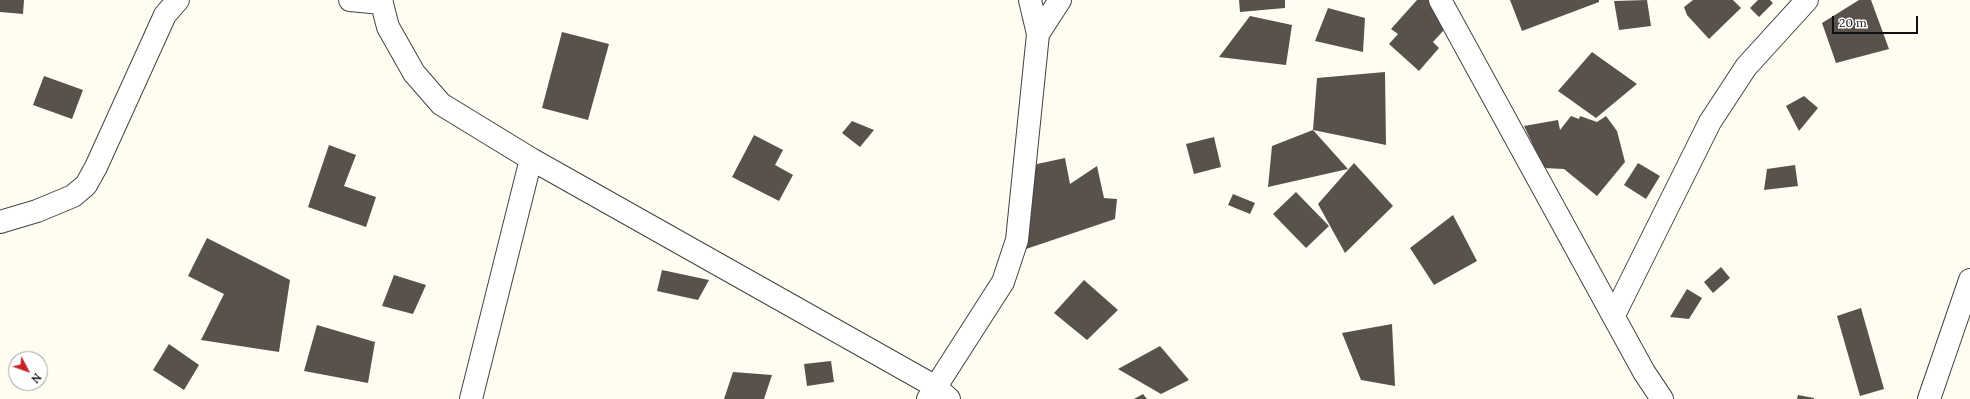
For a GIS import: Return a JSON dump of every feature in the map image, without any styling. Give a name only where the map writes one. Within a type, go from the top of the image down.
[{"type":"street","points":[[0,222],[37,211],[73,196],[86,185],[96,167],[165,14],[178,0]]},
{"type":"street","points":[[350,0],[381,1],[388,27],[414,73],[441,104],[531,159],[938,395],[1003,282],[1017,240],[1038,34],[1030,0]]},
{"type":"street","points":[[1038,34],[1060,0]]},
{"type":"street","points":[[1440,0],[1644,372],[1662,399]]},
{"type":"street","points":[[1614,315],[1710,122],[1746,67],[1807,0]]},
{"type":"street","points":[[471,399],[531,159]]},
{"type":"street","points":[[1929,399],[1970,280]]},
{"type":"building","points":[[0,0],[24,0],[23,14],[0,12]]},
{"type":"building","points":[[1239,0],[1285,0],[1285,8],[1240,12]]},
{"type":"building","points":[[1417,0],[1428,0],[1438,9],[1444,18],[1443,31],[1433,42],[1439,48],[1419,71],[1389,44],[1398,34],[1391,29]]},
{"type":"building","points":[[1510,0],[1599,0],[1599,2],[1522,31]]},
{"type":"building","points":[[1647,0],[1651,26],[1619,30],[1614,1]]},
{"type":"building","points":[[1693,0],[1733,0],[1741,8],[1709,39],[1687,15],[1684,7]]},
{"type":"building","points":[[1758,0],[1770,0],[1773,3],[1759,17],[1750,8]]},
{"type":"building","points":[[1859,0],[1871,0],[1889,49],[1836,63],[1822,23]]},
{"type":"building","points":[[1328,8],[1365,18],[1363,52],[1315,41]]},
{"type":"building","points":[[1250,16],[1292,25],[1286,65],[1219,57]]},
{"type":"building","points":[[562,32],[609,44],[588,120],[542,108]]},
{"type":"building","points":[[1592,52],[1637,84],[1596,118],[1558,91]]},
{"type":"building","points":[[1385,72],[1386,145],[1313,130],[1317,78]]},
{"type":"building","points":[[44,76],[83,90],[72,119],[33,105]]},
{"type":"building","points":[[1804,96],[1818,108],[1799,131],[1786,106]]},
{"type":"building","points":[[1571,116],[1579,119],[1580,116],[1597,122],[1606,116],[1617,131],[1625,162],[1597,196],[1564,169],[1544,168],[1524,126],[1558,120],[1560,130]]},
{"type":"building","points":[[852,121],[874,130],[860,147],[842,133]]},
{"type":"building","points":[[1313,130],[1348,169],[1268,187],[1272,146]]},
{"type":"building","points":[[754,135],[783,150],[775,165],[793,175],[779,201],[732,177]]},
{"type":"building","points":[[1214,137],[1221,167],[1194,174],[1186,144]]},
{"type":"building","points":[[329,145],[356,155],[344,186],[376,197],[366,227],[308,207]]},
{"type":"building","points":[[1065,158],[1070,184],[1097,166],[1104,198],[1117,199],[1115,219],[1026,249],[1032,176],[1037,164]]},
{"type":"building","points":[[1354,163],[1393,206],[1345,253],[1318,204]]},
{"type":"building","points":[[1638,163],[1660,176],[1646,199],[1624,185]]},
{"type":"building","points":[[1795,165],[1798,186],[1764,190],[1767,169]]},
{"type":"building","points":[[1296,192],[1329,226],[1306,248],[1273,214]]},
{"type":"building","points":[[1233,194],[1255,203],[1250,214],[1228,205]]},
{"type":"building","points":[[1453,215],[1477,261],[1434,285],[1410,248]]},
{"type":"building","points":[[207,238],[290,280],[279,352],[201,340],[224,294],[188,276]]},
{"type":"building","points":[[1721,267],[1730,278],[1713,293],[1704,282]]},
{"type":"building","points":[[662,270],[709,280],[698,300],[657,291]]},
{"type":"building","points":[[394,275],[426,285],[413,314],[382,306]]},
{"type":"building","points":[[1084,280],[1118,310],[1087,340],[1054,313]]},
{"type":"building","points":[[1687,289],[1702,298],[1689,319],[1670,317]]},
{"type":"building","points":[[1861,308],[1884,389],[1860,396],[1837,316]]},
{"type":"building","points":[[1392,324],[1395,386],[1361,380],[1342,333]]},
{"type":"building","points":[[317,325],[375,342],[368,383],[304,371]]},
{"type":"building","points":[[169,344],[199,365],[184,390],[153,370]]},
{"type":"building","points":[[1160,346],[1189,380],[1161,394],[1118,369]]},
{"type":"building","points":[[831,361],[834,382],[807,386],[804,364]]},
{"type":"building","points":[[733,372],[772,375],[764,399],[724,399]]},
{"type":"building","points":[[1143,394],[1147,399],[1134,399]]},
{"type":"building","points":[[1798,395],[1814,398],[1814,399],[1797,399]]}]
